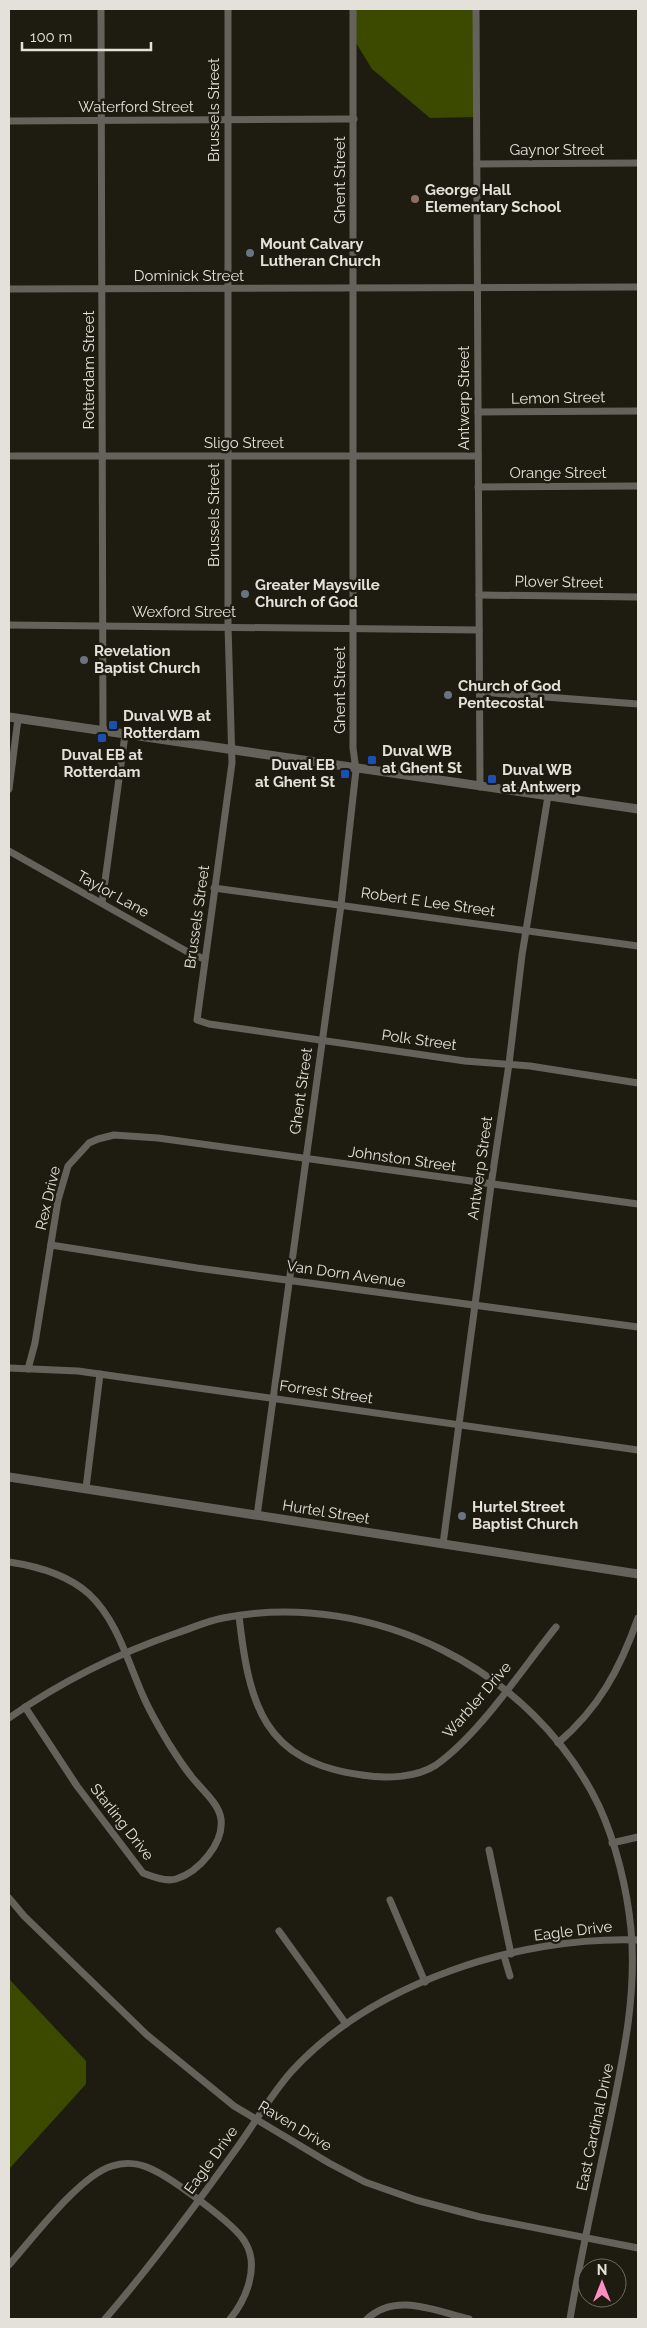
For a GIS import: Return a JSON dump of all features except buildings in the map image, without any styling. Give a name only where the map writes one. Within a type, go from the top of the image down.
[{"type":"street","name":"Rotterdam Street","points":[[101,9],[104,626],[102,732]]},
{"type":"street","name":"Brussels Street","points":[[197,1020],[232,763],[230,750],[227,457],[228,9]]},
{"type":"street","name":"Ghent Street","points":[[257,1516],[341,905],[356,770],[353,748],[353,9]]},
{"type":"street","name":"Antwerp Street","points":[[476,9],[480,787]]},
{"type":"street","name":"Waterford Street","points":[[9,121],[354,119]]},
{"type":"street","name":"Gaynor Street","points":[[477,164],[638,164]]},
{"type":"street","name":"Dominick Street","points":[[9,289],[227,290],[638,287]]},
{"type":"street","name":"Lemon Street","points":[[478,412],[638,410]]},
{"type":"street","name":"Sligo Street","points":[[9,456],[478,456]]},
{"type":"street","name":"Orange Street","points":[[478,487],[638,486]]},
{"type":"street","name":"Plover Street","points":[[479,595],[638,597]]},
{"type":"street","name":"Wexford Street","points":[[9,625],[479,630]]},
{"type":"street","points":[[480,692],[638,704]]},
{"type":"street","points":[[9,789],[14,718],[356,770],[638,809]]},
{"type":"street","points":[[102,903],[125,735]]},
{"type":"street","name":"Antwerp Street","points":[[444,1544],[526,929],[548,796]]},
{"type":"street","name":"Taylor Lane","points":[[9,852],[186,951],[204,959]]},
{"type":"street","name":"Robert E Lee Street","points":[[214,888],[526,929],[638,946]]},
{"type":"street","name":"Polk Street","points":[[197,1020],[209,1024],[466,1061],[509,1064],[638,1083]]},
{"type":"street","name":"Rex Drive","points":[[28,1369],[35,1343],[58,1200],[68,1166],[89,1143],[114,1135],[130,1135],[221,1147]]},
{"type":"street","name":"Johnston Street","points":[[221,1147],[638,1204]]},
{"type":"street","name":"Van Dorn Avenue","points":[[51,1245],[196,1268],[638,1327]]},
{"type":"street","name":"Forrest Street","points":[[9,1368],[78,1371],[638,1450]]},
{"type":"street","points":[[86,1488],[100,1374]]},
{"type":"street","name":"Hurtel Street","points":[[9,1477],[638,1574]]},
{"type":"street","name":"Starling Drive","points":[[9,1562],[54,1574],[87,1593],[98,1603],[110,1622],[144,1699],[164,1735],[177,1757],[209,1798],[221,1817],[220,1839],[212,1852],[176,1880],[159,1879],[143,1873],[77,1786],[25,1707]]},
{"type":"street","name":"East Cardinal Drive","points":[[9,1718],[50,1690],[124,1652],[220,1619],[293,1611],[322,1613],[369,1623],[411,1636],[450,1652],[474,1666],[547,1729],[598,1806],[620,1869],[635,1940],[630,2012],[570,2319]]},
{"type":"street","name":"Warbler Drive","points":[[239,1616],[250,1689],[260,1712],[272,1731],[284,1744],[300,1756],[323,1767],[372,1777],[396,1777],[435,1766],[457,1747],[480,1722],[556,1627]]},
{"type":"street","points":[[558,1743],[581,1722],[600,1700],[629,1644],[638,1618]]},
{"type":"street","points":[[612,1843],[638,1837]]},
{"type":"street","points":[[489,1850],[510,1976]]},
{"type":"street","name":"Raven Drive","points":[[9,1898],[24,1916],[147,2035],[234,2106],[365,2182],[408,2197],[480,2217],[638,2248]]},
{"type":"street","points":[[390,1900],[424,1982]]},
{"type":"street","points":[[279,1931],[346,2024]]},
{"type":"street","name":"Eagle Drive","points":[[105,2319],[199,2201],[290,2073],[346,2024],[374,2006],[424,1982],[467,1965],[507,1955],[604,1939],[635,1940]]},
{"type":"street","points":[[9,2265],[91,2176],[114,2165],[136,2164],[150,2168],[199,2201],[236,2230],[246,2242],[250,2258],[250,2274],[242,2305],[230,2319]]},
{"type":"street","points":[[367,2319],[384,2307],[408,2304],[468,2319]]},
{"type":"green space","points":[[353,9],[476,9],[476,117],[430,118],[372,69],[353,38]]},
{"type":"green space","points":[[9,1979],[86,2061],[86,2084],[9,2169]]},
{"type":"place","name":"George Hall Elementary School","points":[[415,199]]},
{"type":"place","name":"Mount Calvary Lutheran Church","points":[[250,253]]},
{"type":"place","name":"Greater Maysville Church of God","points":[[245,594]]},
{"type":"place","name":"Revelation Baptist Church","points":[[84,660]]},
{"type":"place","name":"Church of God Pentecostal","points":[[448,695]]},
{"type":"place","name":"Duval WB at Rotterdam","points":[[113,725]]},
{"type":"place","name":"Duval EB at Rotterdam","points":[[102,738]]},
{"type":"place","name":"Duval WB at Ghent St","points":[[372,760]]},
{"type":"place","name":"Duval EB at Ghent St","points":[[345,774]]},
{"type":"place","name":"Duval WB at Antwerp","points":[[492,779]]},
{"type":"place","name":"Hurtel Street Baptist Church","points":[[462,1516]]}]
